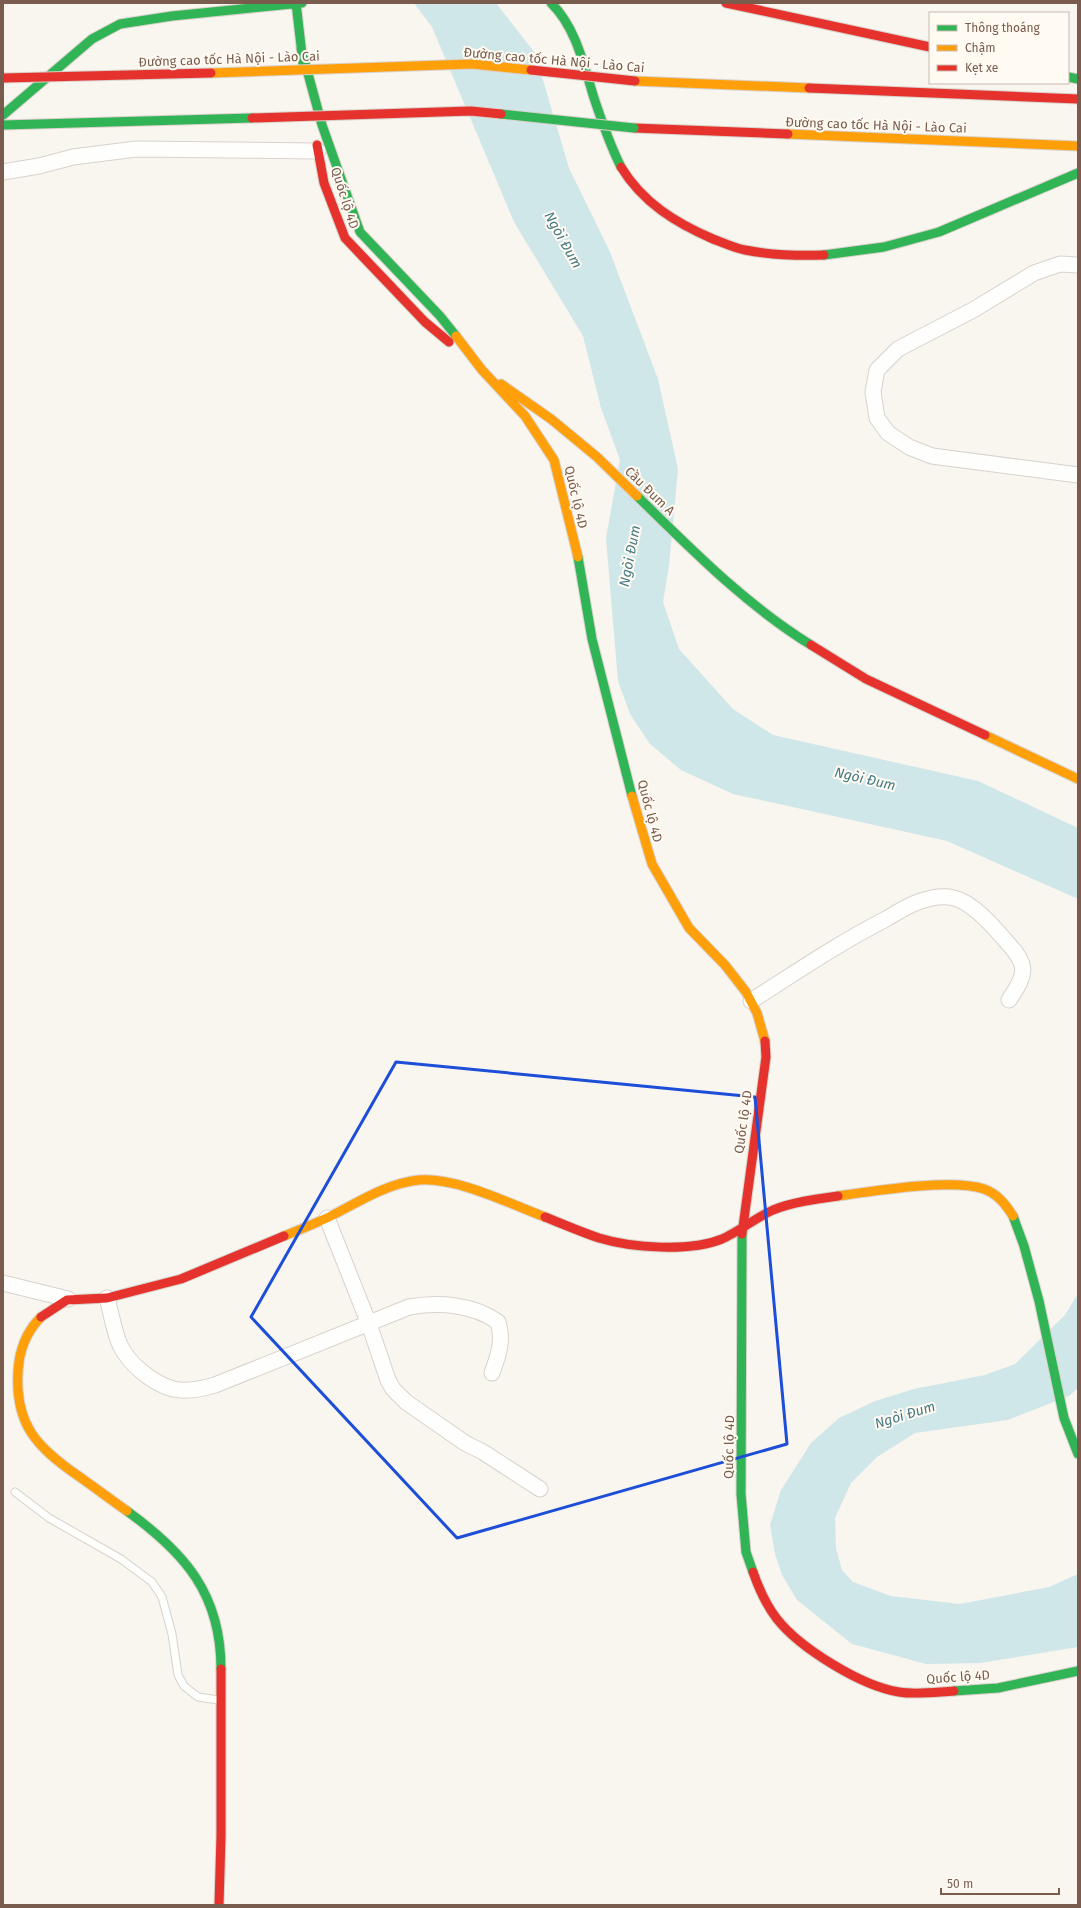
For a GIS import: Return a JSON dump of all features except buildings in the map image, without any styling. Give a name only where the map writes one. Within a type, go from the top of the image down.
[{"type":"main road","points":[[551,3],[559,10],[571,31],[616,156],[628,177],[650,202],[672,219],[698,233],[743,250],[800,257],[856,252],[907,242],[966,222],[1030,192],[1078,173]]},
{"type":"main road","points":[[726,3],[929,47]]},
{"type":"main road","points":[[3,116],[92,40],[120,24],[172,16],[298,4]]},
{"type":"main road","name":"Quốc lộ 4D","points":[[298,4],[301,48],[320,143],[360,232],[440,316],[482,370],[524,416],[554,460],[578,559],[592,639],[652,864],[688,928],[738,980],[751,1001],[762,1028],[766,1057],[742,1229],[742,1516],[746,1552],[761,1594],[773,1614],[790,1633],[823,1658],[864,1681],[898,1692],[924,1693],[998,1688],[1078,1671]]},
{"type":"main road","name":"Quốc lộ 4D","points":[[301,48],[320,143],[324,182],[345,238],[425,322],[482,370]]},
{"type":"main road","name":"Đường cao tốc Hà Nội - Lào Cai","points":[[3,78],[162,75],[472,64],[635,81],[1078,99]]},
{"type":"main road","name":"Đường cao tốc Hà Nội - Lào Cai","points":[[3,125],[163,122],[379,113],[471,111],[634,128],[1078,146]]},
{"type":"main road","name":"Cầu Đum A","points":[[482,370],[560,436],[596,457],[685,543],[760,609],[793,634],[866,679],[1078,779]]},
{"type":"main road","points":[[548,450],[560,436]]},
{"type":"main road","points":[[219,1905],[223,1701],[222,1650],[218,1624],[209,1598],[199,1578],[170,1545],[155,1531],[59,1464],[37,1443],[29,1431],[18,1393],[18,1367],[21,1350],[32,1325],[39,1318],[68,1299],[107,1298],[120,1293],[157,1287],[181,1279],[327,1218],[373,1194],[398,1184],[430,1180],[452,1183],[475,1190],[599,1238],[614,1242],[669,1245],[698,1245],[725,1238],[768,1212],[782,1207],[817,1200],[931,1186],[965,1186],[981,1188],[992,1192],[1009,1210],[1025,1246],[1044,1320],[1061,1406],[1078,1454]]},
{"type":"street","points":[[3,172],[39,166],[73,157],[136,148],[320,143]]},
{"type":"street","points":[[1078,265],[1060,264],[1034,273],[973,310],[898,349],[877,370],[873,392],[877,418],[888,433],[909,447],[932,456],[1078,475]]},
{"type":"street","points":[[751,1001],[865,930],[918,902],[940,897],[954,898],[964,902],[992,925],[1019,955],[1023,969],[1021,982],[1009,1000]]},
{"type":"street","points":[[327,1218],[369,1324],[388,1380],[398,1394],[406,1402],[465,1443],[483,1452],[540,1489]]},
{"type":"street","points":[[3,1283],[68,1299]]},
{"type":"street","points":[[107,1298],[120,1344],[131,1361],[138,1369],[164,1386],[174,1389],[198,1390],[215,1385],[409,1307],[427,1304],[449,1304],[489,1316],[498,1322],[501,1337],[500,1350],[492,1373]]},
{"type":"lane","points":[[15,1492],[49,1518],[122,1559],[152,1582],[162,1597],[172,1634],[178,1676],[184,1686],[198,1697],[223,1701]]},
{"type":"highlighted area","points":[[396,1062],[755,1097],[787,1444],[457,1538],[251,1317]]},
{"type":"water","name":"Ngòi Đum","points":[[414,3],[496,3],[535,53],[569,168],[610,252],[658,379],[678,469],[669,566],[663,602],[679,649],[733,709],[773,735],[978,781],[1078,828],[1078,899],[947,841],[733,794],[681,770],[650,744],[630,714],[618,681],[606,538],[620,460],[601,408],[583,336],[514,222],[432,27]]},
{"type":"water","name":"Ngòi Đum","points":[[1078,1294],[1078,1388],[1069,1396],[1008,1420],[915,1433],[877,1457],[851,1483],[835,1518],[836,1548],[842,1570],[853,1582],[891,1596],[960,1604],[1049,1587],[1078,1574],[1078,1647],[981,1663],[926,1664],[852,1644],[797,1600],[782,1575],[775,1554],[770,1525],[781,1490],[811,1443],[839,1418],[875,1401],[914,1389],[985,1375],[1015,1364],[1064,1316]]},
{"type":"traffic: fast","points":[[296,3],[303,63]]},
{"type":"traffic: fast","points":[[3,115],[92,39],[120,24],[172,16],[302,3]]},
{"type":"traffic: fast","points":[[551,3],[567,23],[573,35],[583,60],[603,125],[621,167]]},
{"type":"traffic: fast","points":[[301,48],[322,125],[360,232],[440,316],[456,336]]},
{"type":"traffic: fast","points":[[1069,77],[1078,79]]},
{"type":"traffic: fast","points":[[501,114],[634,128]]},
{"type":"traffic: fast","points":[[3,125],[252,118]]},
{"type":"traffic: fast","points":[[824,255],[884,247],[939,232],[1078,173]]},
{"type":"traffic: fast","points":[[637,496],[699,556],[742,594],[764,612],[811,645]]},
{"type":"traffic: fast","points":[[578,557],[592,639],[632,796]]},
{"type":"traffic: fast","points":[[1013,1216],[1024,1246],[1039,1301],[1064,1418],[1078,1454]]},
{"type":"traffic: fast","points":[[742,1234],[741,1494],[746,1552],[753,1572]]},
{"type":"traffic: fast","points":[[127,1511],[166,1543],[196,1578],[207,1597],[214,1619],[219,1642],[221,1669]]},
{"type":"traffic: fast","points":[[954,1691],[998,1688],[1078,1671]]},
{"type":"traffic: slow","points":[[211,73],[472,64],[531,70]]},
{"type":"traffic: slow","points":[[635,81],[809,88]]},
{"type":"traffic: slow","points":[[788,134],[1078,146]]},
{"type":"traffic: slow","points":[[456,336],[482,370],[525,416],[554,460],[578,557]]},
{"type":"traffic: slow","points":[[501,384],[551,419],[597,457],[637,496]]},
{"type":"traffic: slow","points":[[985,735],[1078,779]]},
{"type":"traffic: slow","points":[[632,796],[652,864],[689,928],[725,965],[746,992],[757,1013],[765,1041]]},
{"type":"traffic: slow","points":[[284,1236],[312,1225],[384,1189],[419,1180],[434,1180],[466,1187],[483,1192],[545,1217]]},
{"type":"traffic: slow","points":[[838,1196],[912,1186],[970,1186],[989,1191],[1004,1204],[1013,1216]]},
{"type":"traffic: slow","points":[[41,1317],[27,1335],[20,1357],[18,1390],[20,1407],[25,1420],[31,1433],[50,1455],[127,1511]]},
{"type":"traffic: jam","points":[[726,3],[929,47]]},
{"type":"traffic: jam","points":[[531,70],[635,81]]},
{"type":"traffic: jam","points":[[3,78],[211,73]]},
{"type":"traffic: jam","points":[[809,88],[1078,99]]},
{"type":"traffic: jam","points":[[252,118],[471,111],[501,114]]},
{"type":"traffic: jam","points":[[634,128],[788,134]]},
{"type":"traffic: jam","points":[[317,145],[324,183],[345,238],[425,322],[449,342]]},
{"type":"traffic: jam","points":[[621,167],[639,191],[650,201],[673,219],[699,233],[737,248],[755,252],[784,255],[824,255]]},
{"type":"traffic: jam","points":[[811,645],[866,679],[985,735]]},
{"type":"traffic: jam","points":[[742,1234],[766,1057],[765,1041]]},
{"type":"traffic: jam","points":[[545,1217],[592,1236],[612,1241],[644,1246],[694,1246],[722,1239],[766,1213],[781,1207],[805,1201],[838,1196]]},
{"type":"traffic: jam","points":[[41,1317],[67,1300],[107,1298],[181,1279],[284,1236]]},
{"type":"traffic: jam","points":[[753,1572],[763,1597],[777,1619],[800,1642],[832,1664],[867,1682],[899,1692],[920,1693],[954,1691]]},
{"type":"traffic: jam","points":[[219,1905],[221,1836],[221,1669]]}]
